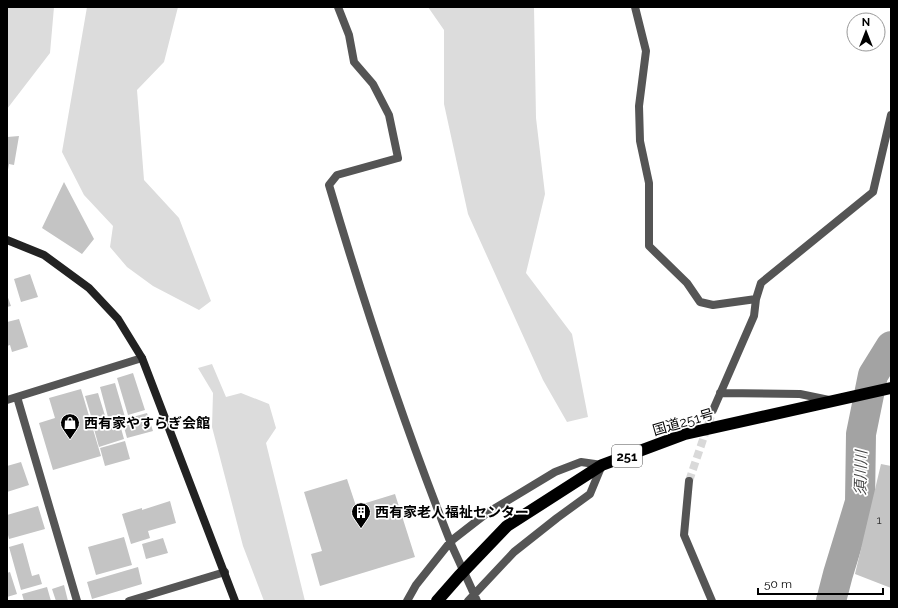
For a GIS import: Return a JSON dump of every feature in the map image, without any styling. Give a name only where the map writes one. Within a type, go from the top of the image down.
[{"type":"highway","name":"国道251号","points":[[437,601],[507,526],[602,465],[685,434],[891,388]]},
{"type":"street","points":[[338,7],[350,35],[354,62],[373,84],[389,115],[398,158],[337,175],[329,185],[356,275],[423,471],[475,598]]},
{"type":"street","points":[[635,7],[646,51],[639,106],[640,141],[649,183],[649,246],[687,282],[700,302],[713,305],[756,299]]},
{"type":"street","points":[[713,410],[754,316],[756,299],[761,283],[873,192],[891,115]]},
{"type":"street","points":[[7,240],[44,255],[89,288],[118,319],[142,358],[235,601]]},
{"type":"street","points":[[7,400],[142,358]]},
{"type":"street","points":[[720,393],[800,394],[832,401]]},
{"type":"street","points":[[16,397],[76,601]]},
{"type":"street","points":[[407,601],[416,585],[452,544],[487,513],[555,472],[581,462],[602,465],[590,494],[514,552],[475,598],[468,601]]},
{"type":"street","points":[[689,481],[684,535],[712,601]]},
{"type":"street","points":[[129,601],[225,572]]},
{"type":"shaded area","points":[[7,7],[54,7],[50,53],[7,109]]},
{"type":"shaded area","points":[[87,7],[178,7],[164,62],[137,90],[144,180],[179,218],[211,301],[199,310],[153,286],[127,267],[110,247],[113,226],[84,195],[62,152]]},
{"type":"shaded area","points":[[428,7],[534,7],[536,118],[545,194],[526,273],[572,334],[588,417],[567,422],[543,380],[468,214],[444,104],[444,30]]},
{"type":"shaded area","points":[[212,364],[226,397],[241,393],[269,404],[276,428],[266,443],[305,601],[264,601],[243,546],[212,427],[213,393],[198,368]]},
{"type":"building","points":[[19,136],[14,165],[9,164],[7,175],[7,137]]},
{"type":"building","points":[[64,182],[94,239],[82,254],[42,228]]},
{"type":"building","points":[[30,274],[38,297],[21,302],[14,279]]},
{"type":"building","points":[[7,295],[11,306],[7,307]]},
{"type":"building","points":[[19,319],[28,347],[12,352],[10,345],[7,346],[7,322]]},
{"type":"building","points":[[133,373],[145,410],[128,415],[117,378]]},
{"type":"building","points":[[115,383],[125,417],[109,421],[100,387]]},
{"type":"building","name":"西有家やすらぎ会館","points":[[81,389],[101,456],[53,470],[39,423],[55,418],[49,398]]},
{"type":"building","points":[[98,393],[107,422],[94,426],[85,396]]},
{"type":"building","points":[[147,413],[153,431],[127,438],[122,420]]},
{"type":"building","points":[[119,421],[124,439],[99,447],[94,429]]},
{"type":"building","points":[[125,441],[130,459],[105,466],[100,448]]},
{"type":"building","points":[[21,462],[29,485],[7,492],[7,466]]},
{"type":"building","points":[[881,464],[891,466],[891,588],[855,574]]},
{"type":"building","name":"西有家老人福祉センター","points":[[347,479],[356,506],[395,494],[415,557],[320,586],[311,554],[322,551],[304,492]]},
{"type":"building","points":[[170,501],[176,523],[148,531],[150,538],[131,544],[122,514],[142,508],[142,510]]},
{"type":"building","points":[[38,506],[45,529],[9,539],[7,531],[7,515]]},
{"type":"building","points":[[124,537],[132,565],[96,575],[88,547]]},
{"type":"building","points":[[163,538],[168,553],[146,559],[142,544]]},
{"type":"building","points":[[23,543],[32,576],[39,574],[42,584],[21,590],[9,547]]},
{"type":"building","points":[[138,567],[142,584],[92,599],[87,582]]},
{"type":"building","points":[[10,572],[17,594],[7,597],[7,573]]},
{"type":"building","points":[[64,585],[68,601],[56,601],[52,589]]},
{"type":"building","points":[[47,587],[51,601],[24,601],[22,594]]},
{"type":"waterway","name":"須川川","points":[[831,601],[860,502],[861,434],[873,375],[891,346]]},
{"type":"tunnel","points":[[689,481],[713,410]]},
{"type":"place","name":"西有家やすらぎ会館","points":[[70,440]]},
{"type":"place","name":"西有家老人福祉センター","points":[[361,529]]}]
